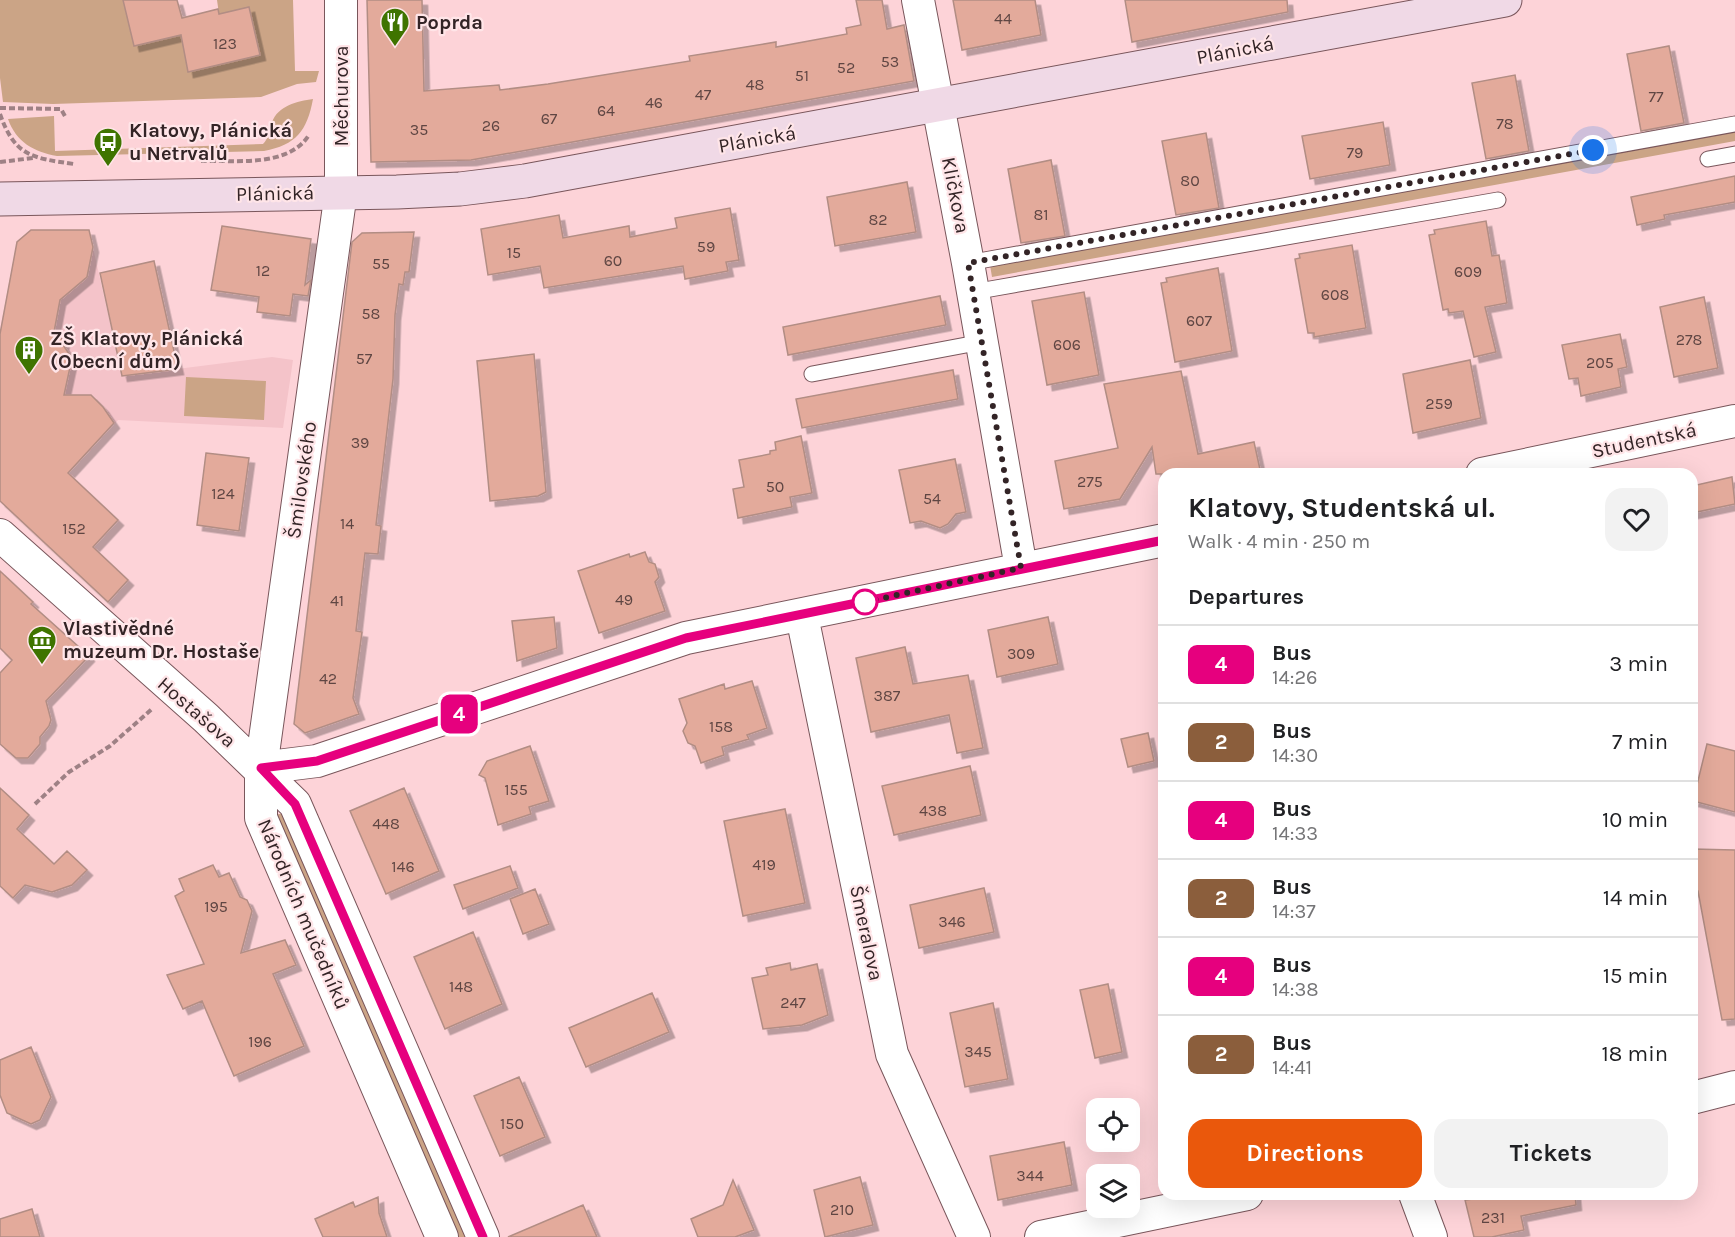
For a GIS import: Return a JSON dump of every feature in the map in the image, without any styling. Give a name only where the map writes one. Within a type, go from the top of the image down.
[{"type":"main road","name":"Plánická","points":[[0,199],[460,189],[525,181],[939,106],[1402,9],[1505,0]]},
{"type":"street","name":"Měchurova","points":[[341,0],[341,192]]},
{"type":"street","name":"Kličkova","points":[[918,0],[971,277],[1021,568]]},
{"type":"street","name":"Šmilovského","points":[[261,768],[341,192]]},
{"type":"street","name":"Studentská","points":[[1511,468],[1735,421]]},
{"type":"street","name":"Hostašova","points":[[0,535],[261,768]]},
{"type":"street","points":[[261,768],[317,761],[686,638],[1158,541]]},
{"type":"street","name":"Šmeralova","points":[[802,616],[892,1054],[974,1237]]},
{"type":"street","name":"Národních mučedníků","points":[[261,768],[261,818],[442,1237]]},
{"type":"street","name":"Národních mučedníků","points":[[261,768],[295,804],[483,1237]]},
{"type":"street","points":[[1698,1096],[1735,1087]]},
{"type":"street","points":[[1041,1237],[1218,1200]]},
{"type":"street","points":[[1417,1200],[1431,1237]]},
{"type":"lane","points":[[971,277],[1735,124]]},
{"type":"lane","points":[[1708,159],[1735,154]]},
{"type":"lane","points":[[971,277],[1498,200]]},
{"type":"lane","points":[[812,374],[982,342]]},
{"type":"path","points":[[0,108],[61,109],[66,118]]},
{"type":"path","points":[[0,114],[7,134],[18,148],[34,158]]},
{"type":"path","points":[[194,161],[263,159],[283,155],[305,141],[315,126]]},
{"type":"path","points":[[0,162],[34,158],[79,165]]},
{"type":"path","points":[[35,804],[69,772],[110,747],[149,713],[169,687]]},
{"type":"shaded area","points":[[0,0],[123,0],[134,45],[181,35],[189,72],[260,55],[249,7],[219,14],[217,0],[293,0],[295,71],[319,71],[316,82],[297,84],[261,97],[53,104],[3,102],[0,78]]},
{"type":"shaded area","points":[[313,99],[307,120],[298,135],[284,145],[264,151],[57,156],[27,145],[16,134],[8,119],[54,116],[55,151],[263,144],[268,137],[275,116],[283,108]]},
{"type":"shaded area","points":[[1735,130],[1735,141],[992,277],[990,265]]},
{"type":"shaded area","points":[[31,230],[89,230],[122,376],[272,357],[293,360],[283,428],[118,420],[68,473],[0,501],[0,330],[17,242]]},
{"type":"shaded area","points":[[186,377],[266,381],[264,420],[184,416]]},
{"type":"shaded area","points":[[283,814],[467,1237],[455,1237],[276,815]]},
{"type":"building","points":[[123,0],[177,0],[182,18],[218,9],[219,14],[249,7],[260,55],[188,72],[181,35],[134,46]]},
{"type":"building","points":[[367,0],[422,0],[424,91],[499,85],[500,90],[548,84],[690,61],[689,56],[776,42],[776,47],[847,34],[846,28],[861,25],[856,0],[882,0],[887,29],[904,25],[914,81],[471,160],[371,162]]},
{"type":"building","points":[[953,0],[1035,0],[1041,35],[962,50]]},
{"type":"building","points":[[1125,0],[1287,0],[1288,12],[1132,42]]},
{"type":"building","points":[[1669,46],[1684,123],[1641,131],[1627,54]]},
{"type":"building","points":[[1515,75],[1529,151],[1486,159],[1472,83]]},
{"type":"building","points":[[1383,122],[1390,165],[1310,179],[1302,136]]},
{"type":"building","points":[[1206,133],[1219,208],[1176,215],[1162,141]]},
{"type":"building","points":[[1051,160],[1065,236],[1021,243],[1008,169]]},
{"type":"building","points":[[1735,176],[1735,202],[1664,215],[1665,219],[1637,225],[1631,197]]},
{"type":"building","points":[[907,182],[916,232],[835,246],[827,197]]},
{"type":"building","points":[[730,208],[739,260],[726,262],[728,271],[685,279],[683,266],[544,288],[540,266],[488,275],[481,229],[559,215],[563,238],[629,226],[630,237],[677,228],[675,218]]},
{"type":"building","points":[[1486,221],[1492,256],[1499,255],[1507,303],[1485,307],[1496,352],[1474,357],[1463,311],[1449,313],[1448,309],[1443,310],[1429,235],[1435,234],[1434,230]]},
{"type":"building","points":[[222,226],[311,239],[305,285],[311,280],[308,296],[293,294],[290,316],[257,312],[259,297],[211,290]]},
{"type":"building","name":"ZŠ Klatovy, Plánická (Obecní dům)","points":[[31,230],[89,230],[93,247],[87,277],[60,300],[54,332],[64,341],[63,345],[72,358],[64,395],[91,395],[114,423],[68,473],[118,520],[93,547],[128,580],[108,602],[0,501],[0,334],[17,242]]},
{"type":"building","points":[[414,232],[409,272],[405,272],[403,285],[399,284],[395,315],[393,379],[376,525],[381,526],[378,554],[365,553],[356,631],[362,632],[353,698],[359,714],[305,733],[294,724],[352,242],[362,233]]},
{"type":"building","points":[[1352,245],[1366,328],[1314,337],[1314,333],[1308,333],[1295,259],[1300,258],[1299,254]]},
{"type":"building","points":[[154,261],[178,369],[122,376],[100,273]]},
{"type":"building","points":[[1218,268],[1232,351],[1175,362],[1161,283],[1167,282],[1166,278]]},
{"type":"building","points":[[1084,292],[1099,375],[1047,385],[1032,301]]},
{"type":"building","points":[[940,296],[946,325],[788,355],[783,327]]},
{"type":"building","points":[[1704,297],[1718,368],[1674,377],[1660,307]]},
{"type":"building","points":[[1620,334],[1627,367],[1618,369],[1621,387],[1581,396],[1578,378],[1569,379],[1562,345]]},
{"type":"building","points":[[534,354],[546,492],[538,496],[490,501],[477,361]]},
{"type":"building","points":[[1470,360],[1481,418],[1413,433],[1403,374]]},
{"type":"building","points":[[953,370],[958,399],[802,428],[796,399]]},
{"type":"building","points":[[1181,371],[1198,454],[1254,442],[1260,468],[1158,468],[1158,474],[1156,474],[1152,447],[1120,499],[1064,509],[1055,461],[1118,448],[1104,384]]},
{"type":"building","points":[[801,436],[812,493],[790,497],[792,507],[738,518],[733,489],[744,487],[739,460],[770,454],[770,451],[776,450],[775,442]]},
{"type":"building","points":[[206,453],[249,458],[239,531],[197,525]]},
{"type":"building","points":[[955,459],[966,512],[956,514],[948,524],[940,528],[921,521],[910,523],[899,470]]},
{"type":"building","points":[[1732,477],[1735,504],[1698,512],[1698,485]]},
{"type":"building","points":[[645,552],[649,562],[655,564],[659,577],[655,582],[665,611],[599,633],[578,571],[629,554],[630,557]]},
{"type":"building","name":"Vlastivědné muzeum Dr. Hostaše","points":[[0,571],[33,602],[31,604],[89,656],[46,701],[51,720],[40,737],[40,744],[28,758],[16,758],[0,744],[0,673],[12,660],[0,648]]},
{"type":"building","points":[[554,617],[557,648],[517,661],[512,621]]},
{"type":"building","points":[[1048,617],[1058,664],[997,677],[988,630]]},
{"type":"building","points":[[905,647],[913,684],[968,675],[983,748],[957,753],[949,715],[871,732],[856,658]]},
{"type":"building","points":[[752,681],[767,728],[747,735],[749,739],[722,747],[724,755],[701,763],[695,746],[688,743],[683,731],[687,723],[679,699],[724,684],[725,689]]},
{"type":"building","points":[[1148,733],[1154,761],[1128,767],[1121,739]]},
{"type":"building","points":[[1707,744],[1735,751],[1735,812],[1698,802],[1698,781]]},
{"type":"building","points":[[530,746],[549,801],[529,807],[531,814],[498,825],[485,778],[479,775],[487,761]]},
{"type":"building","points":[[970,766],[981,815],[894,835],[882,786]]},
{"type":"building","points":[[0,788],[29,815],[17,829],[54,864],[67,851],[87,870],[72,885],[52,892],[25,885],[13,898],[0,886]]},
{"type":"building","points":[[404,788],[439,871],[386,894],[350,811]]},
{"type":"building","points":[[785,809],[805,903],[743,916],[724,821]]},
{"type":"building","points":[[1698,849],[1735,850],[1735,1019],[1722,1020],[1698,891]]},
{"type":"building","points":[[213,865],[219,877],[229,873],[240,897],[247,900],[252,911],[241,953],[285,940],[296,965],[273,974],[304,1046],[234,1076],[202,1001],[183,1009],[167,975],[204,964],[175,896],[184,891],[179,879]]},
{"type":"building","points":[[510,866],[518,888],[463,909],[454,885]]},
{"type":"building","points":[[984,888],[994,932],[919,948],[910,905]]},
{"type":"building","points":[[535,889],[549,924],[523,934],[510,899]]},
{"type":"building","points":[[473,932],[502,1004],[445,1029],[414,957]]},
{"type":"building","points":[[790,963],[791,970],[817,964],[828,1015],[802,1025],[763,1029],[752,978],[768,975],[766,968]]},
{"type":"building","points":[[1108,984],[1122,1052],[1095,1058],[1080,990]]},
{"type":"building","points":[[652,993],[669,1032],[586,1067],[569,1028]]},
{"type":"building","points":[[993,1003],[1008,1079],[965,1087],[950,1013]]},
{"type":"building","points":[[31,1047],[51,1097],[40,1120],[31,1124],[7,1113],[0,1095],[0,1060]]},
{"type":"building","points":[[519,1077],[545,1137],[500,1156],[474,1096]]},
{"type":"building","points":[[1064,1142],[1072,1185],[998,1200],[990,1156]]},
{"type":"building","points":[[860,1177],[873,1225],[825,1237],[814,1190]]},
{"type":"building","points":[[733,1180],[754,1230],[735,1237],[698,1237],[691,1219],[723,1205]]},
{"type":"building","points":[[378,1197],[379,1213],[387,1237],[323,1237],[315,1219],[353,1202],[355,1207]]},
{"type":"building","points":[[1465,1200],[1576,1200],[1576,1205],[1521,1216],[1524,1230],[1492,1237],[1474,1237]]},
{"type":"building","points":[[583,1205],[597,1237],[508,1237]]},
{"type":"building","points":[[32,1209],[40,1237],[0,1237],[0,1219]]},
{"type":"bus line","name":"4","points":[[483,1237],[295,804],[261,768],[317,761],[686,638],[1158,541]]},
{"type":"place","name":"Poprda","points":[[395,48]]},
{"type":"place","name":"Klatovy, Plánická u Netrvalů","points":[[108,168]]},
{"type":"place","name":"ZŠ Klatovy, Plánická (Obecní dům)","points":[[29,376]]},
{"type":"place","name":"Vlastivědné muzeum Dr. Hostaše","points":[[42,666]]},
{"type":"route","points":[[865,602],[1021,568],[968,263],[1593,150]]}]
